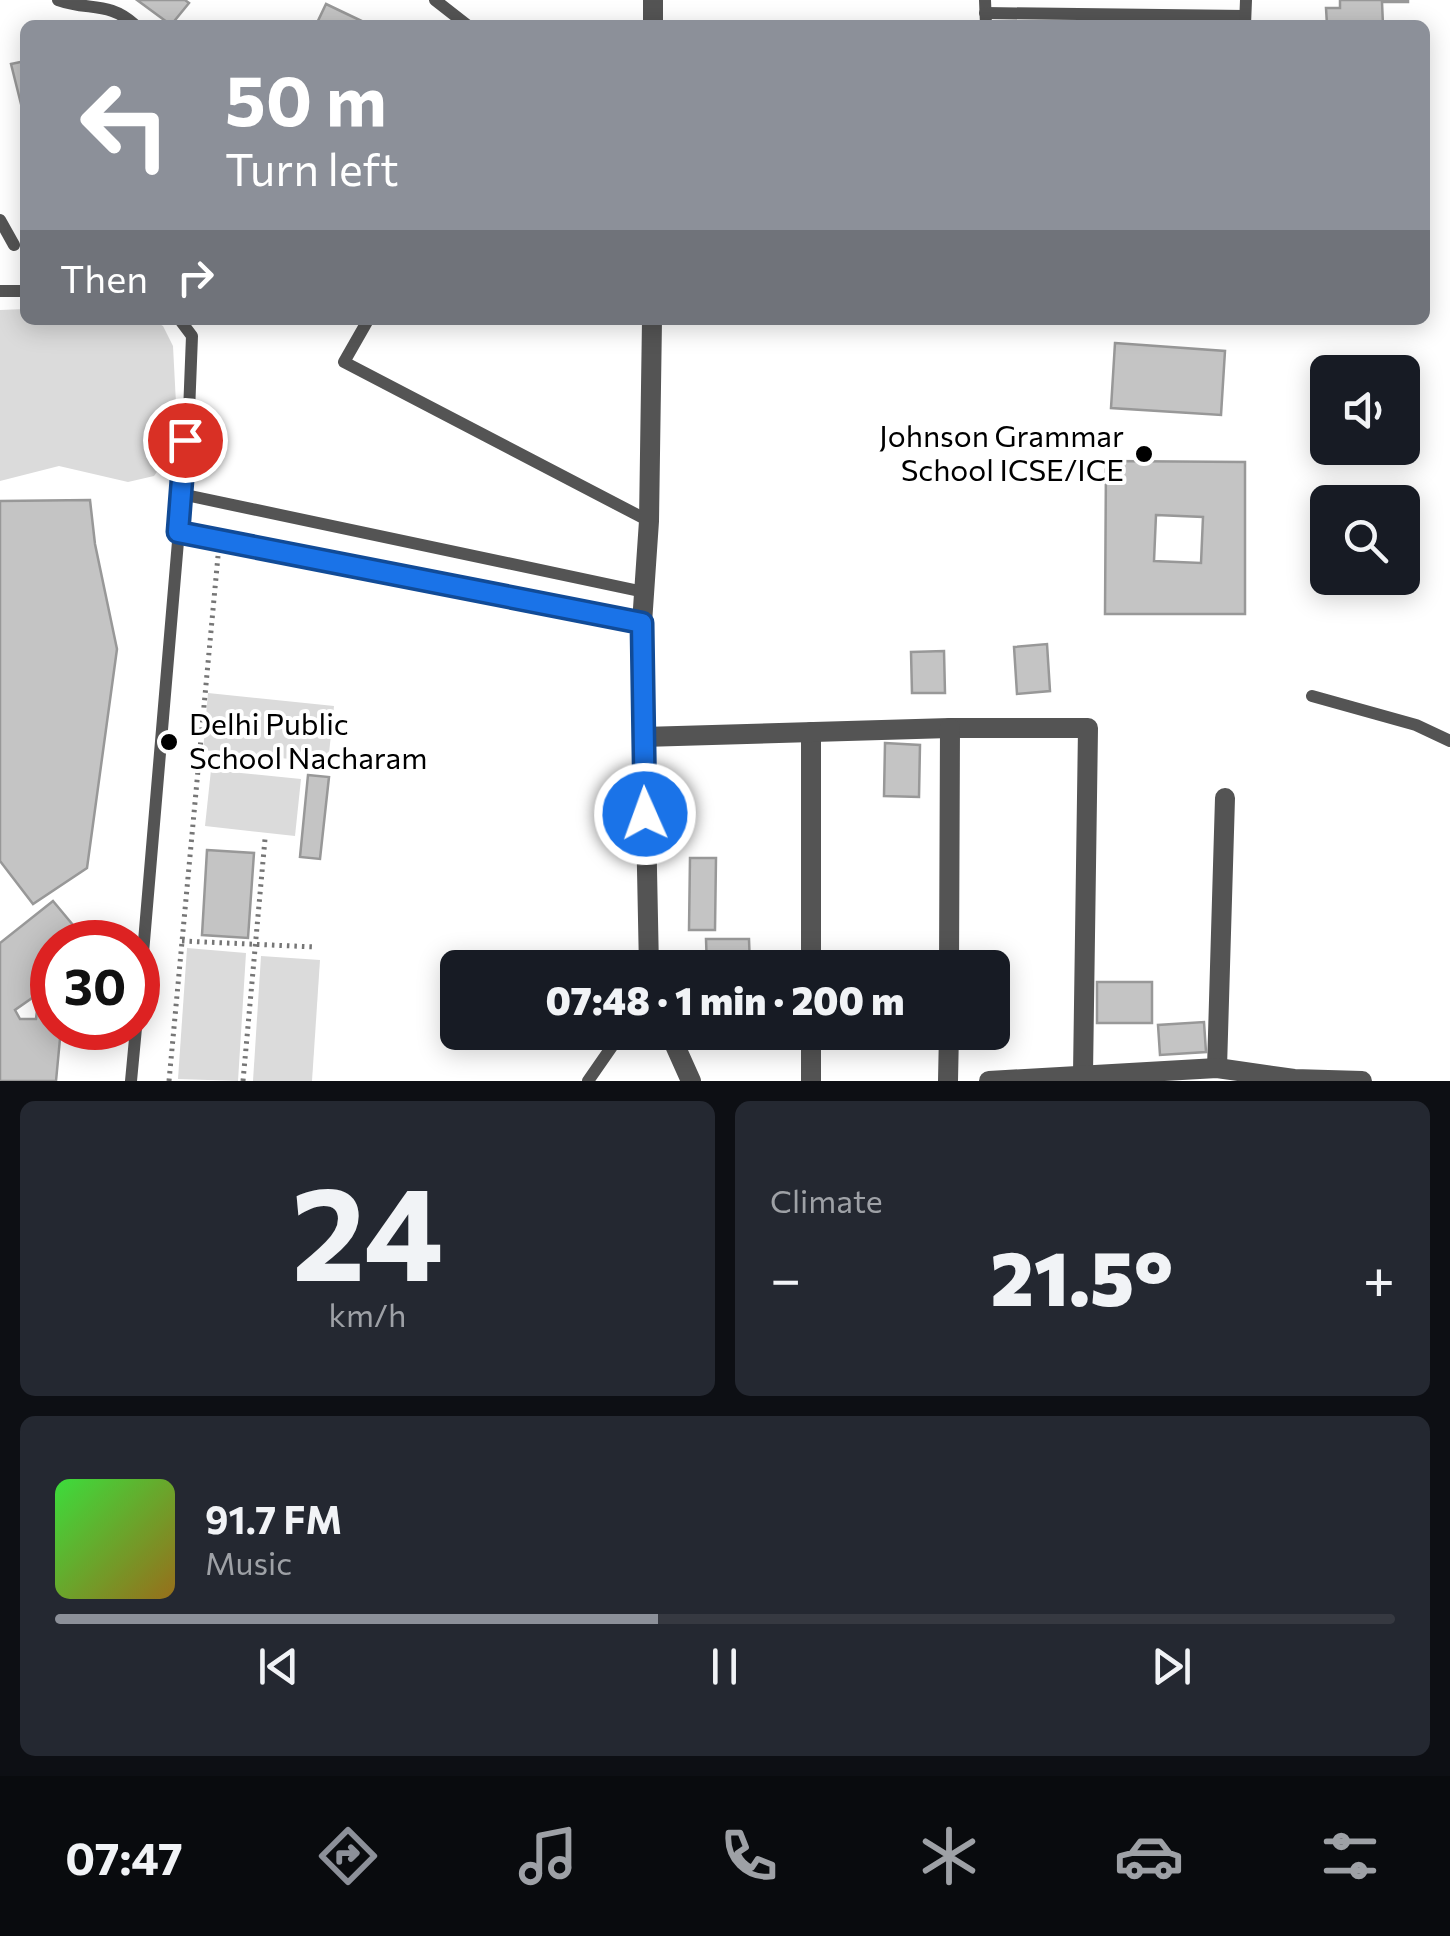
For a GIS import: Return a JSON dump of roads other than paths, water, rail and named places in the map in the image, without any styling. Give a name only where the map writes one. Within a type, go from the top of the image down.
[{"type":"street","points":[[647,325],[649,521],[642,623],[649,950]]},
{"type":"street","points":[[949,950],[950,728]]},
{"type":"street","points":[[643,737],[1088,728],[1082,1074]]},
{"type":"street","points":[[811,732],[811,950]]},
{"type":"street","points":[[1217,1068],[1225,798]]},
{"type":"street","points":[[677,1050],[692,1081]]},
{"type":"street","points":[[811,1050],[811,1081]]},
{"type":"street","points":[[948,1050],[948,1081]]},
{"type":"street","points":[[988,1081],[1217,1068],[1294,1080],[1362,1081]]},
{"type":"lane","points":[[58,0],[74,6],[112,8],[128,20]]},
{"type":"lane","points":[[435,0],[461,20]]},
{"type":"lane","points":[[985,13],[1212,20]]},
{"type":"lane","points":[[0,220],[14,245]]},
{"type":"lane","points":[[146,920],[192,336],[184,325]]},
{"type":"lane","points":[[365,325],[344,362],[649,521]]},
{"type":"lane","points":[[181,494],[644,592]]},
{"type":"lane","points":[[178,532],[642,623]]},
{"type":"lane","points":[[1312,696],[1416,725],[1450,741]]},
{"type":"lane","points":[[132,1081],[134,1050]]},
{"type":"lane","points":[[588,1081],[610,1050]]},
{"type":"place","name":"Johnson Grammar School ICSE/ICE","points":[[1144,454]]},
{"type":"place","name":"Delhi Public School Nacharam","points":[[169,742]]}]
